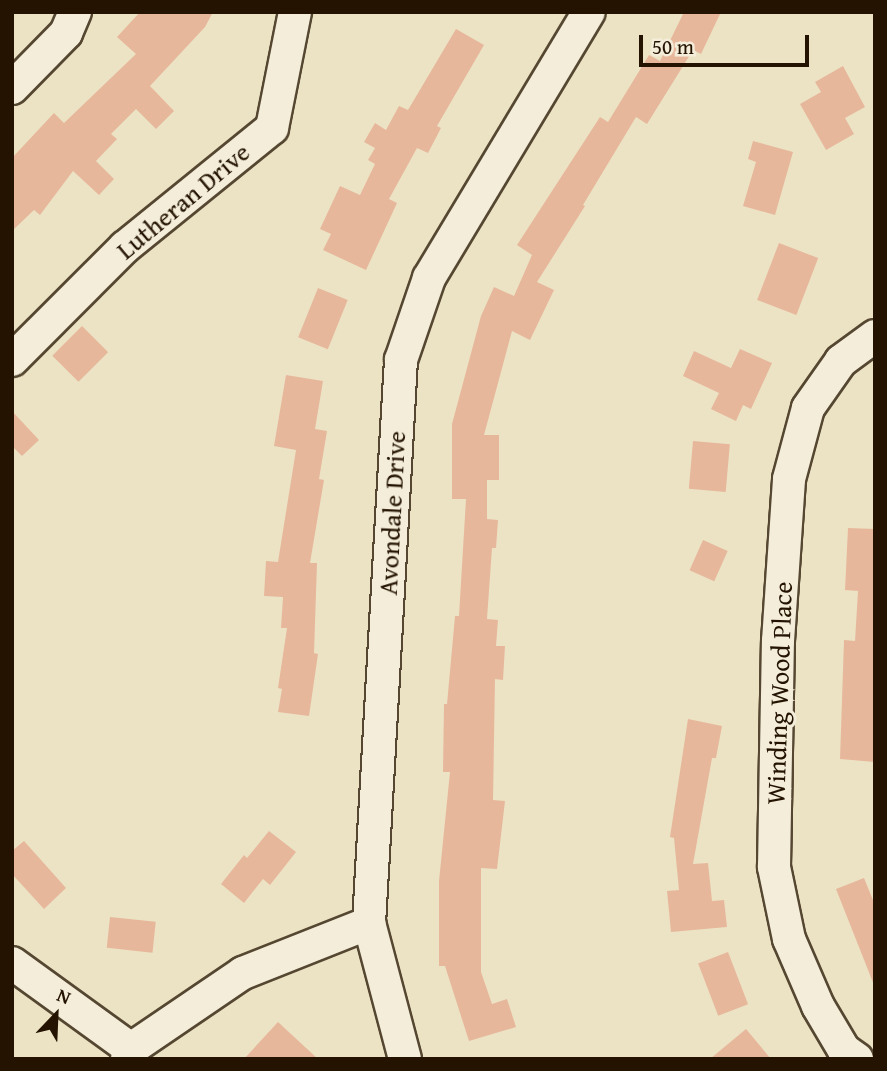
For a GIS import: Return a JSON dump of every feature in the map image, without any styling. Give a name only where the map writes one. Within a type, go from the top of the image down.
[{"type":"street","points":[[12,88],[65,33],[75,12]]},
{"type":"street","name":"Lutheran Drive","points":[[12,360],[125,247],[272,128],[295,12]]},
{"type":"street","name":"Avondale Drive","points":[[405,1059],[369,923],[401,360],[429,278],[589,12]]},
{"type":"street","name":"Winding Wood Place","points":[[857,1059],[845,1049],[817,1006],[789,939],[774,867],[778,641],[789,479],[808,408],[841,361],[875,336]]},
{"type":"street","points":[[12,963],[129,1054],[243,973],[369,923]]},
{"type":"building","points":[[140,12],[213,12],[205,27],[150,86],[174,111],[156,129],[136,109],[111,134],[117,139],[96,161],[114,179],[99,195],[73,171],[40,215],[34,210],[12,231],[12,158],[54,113],[64,123],[136,54],[117,37]]},
{"type":"building","points":[[684,12],[721,12],[701,54],[693,50],[647,124],[636,117],[537,282],[554,290],[530,340],[512,331],[484,435],[499,435],[499,480],[487,480],[487,519],[498,520],[496,548],[492,548],[487,619],[498,620],[496,646],[505,646],[503,680],[495,679],[493,800],[505,801],[497,869],[481,868],[481,972],[492,1004],[507,999],[516,1027],[469,1041],[445,966],[439,966],[439,881],[450,772],[443,772],[444,704],[447,704],[455,616],[459,616],[466,499],[452,499],[452,424],[481,316],[494,287],[514,296],[532,255],[517,245],[600,117],[608,122],[649,55],[660,61]]},
{"type":"building","points":[[456,29],[484,45],[437,126],[441,128],[428,153],[417,148],[389,199],[397,203],[366,270],[323,250],[331,234],[320,229],[340,186],[360,195],[375,164],[368,160],[375,148],[364,142],[375,123],[386,130],[399,106],[408,110]]},
{"type":"building","points":[[843,66],[865,107],[845,118],[854,134],[826,150],[800,104],[821,92],[815,82]]},
{"type":"building","points":[[753,141],[793,152],[775,215],[743,206],[756,162],[748,159]]},
{"type":"building","points":[[779,243],[818,258],[796,315],[757,300]]},
{"type":"building","points":[[318,288],[348,300],[328,349],[298,337]]},
{"type":"building","points":[[82,326],[108,352],[78,382],[52,356]]},
{"type":"building","points":[[740,349],[772,363],[751,409],[743,405],[736,421],[711,409],[719,393],[683,376],[694,351],[731,368]]},
{"type":"building","points":[[286,375],[323,381],[315,429],[327,431],[319,479],[324,480],[310,563],[317,563],[314,653],[318,654],[309,716],[278,712],[282,689],[278,688],[287,628],[281,628],[283,597],[264,596],[266,561],[278,562],[296,450],[274,446]]},
{"type":"building","points":[[12,411],[39,440],[22,456],[12,446]]},
{"type":"building","points":[[693,441],[730,444],[726,492],[689,489]]},
{"type":"building","points":[[848,528],[875,529],[875,762],[840,759],[844,640],[855,641],[858,591],[845,590]]},
{"type":"building","points":[[703,540],[728,551],[714,581],[690,570]]},
{"type":"building","points":[[688,719],[722,726],[716,758],[712,758],[693,864],[708,863],[712,901],[724,900],[727,927],[671,932],[667,891],[679,890],[674,838],[670,837]]},
{"type":"building","points":[[269,831],[296,852],[270,885],[263,879],[244,903],[221,884],[244,855],[247,858]]},
{"type":"building","points":[[24,841],[66,888],[44,909],[12,874],[12,851]]},
{"type":"building","points":[[864,878],[875,905],[874,985],[836,889]]},
{"type":"building","points":[[110,917],[156,922],[153,953],[107,948]]},
{"type":"building","points":[[728,952],[748,1004],[718,1016],[698,963]]},
{"type":"building","points":[[278,1022],[318,1059],[244,1059]]},
{"type":"building","points":[[746,1029],[771,1059],[710,1059]]}]
